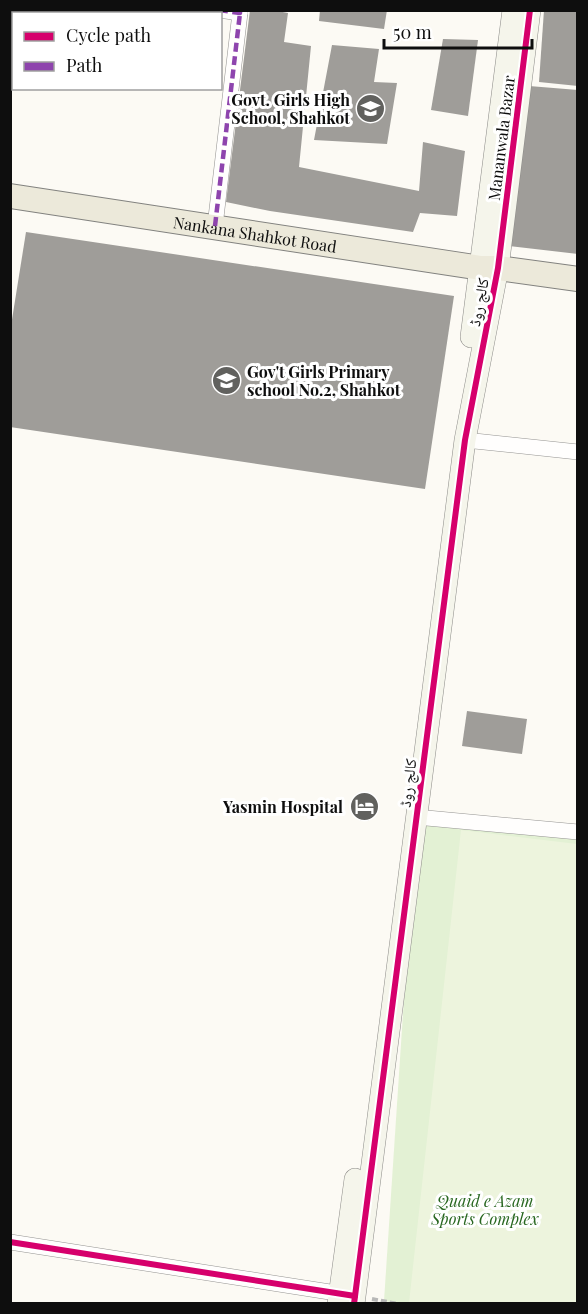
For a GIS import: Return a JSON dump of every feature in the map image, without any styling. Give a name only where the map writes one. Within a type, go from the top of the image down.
[{"type":"main road","name":"Nankana Shahkot Road","points":[[10,196],[489,268],[578,279]]},
{"type":"street","points":[[215,226],[240,12],[219,10]]},
{"type":"street","name":"Mananwala Bazar","points":[[489,268],[513,10]]},
{"type":"street","name":"Mananwala Bazar","points":[[489,268],[530,10]]},
{"type":"street","name":"کالج روڈ","points":[[346,1299],[416,817],[489,268]]},
{"type":"street","name":"کالج روڈ","points":[[346,1299],[489,268]]},
{"type":"street","points":[[465,440],[578,452]]},
{"type":"street","points":[[416,817],[578,832]]},
{"type":"street","points":[[10,1242],[346,1299]]},
{"type":"green space","name":"Quaid e Azam Sports Complex","points":[[416,817],[577,836],[577,1303],[404,1304],[384,1301]]},
{"type":"green space","name":"Quaid e Azam Sports Complex","points":[[461,830],[577,844],[577,1303],[409,1303]]},
{"type":"building","points":[[250,10],[288,13],[284,42],[311,46],[299,167],[419,191],[423,142],[465,151],[457,216],[420,213],[413,232],[270,211],[226,202]]},
{"type":"building","points":[[320,10],[387,10],[384,29],[319,21]]},
{"type":"building","points":[[544,10],[578,10],[578,86],[539,82]]},
{"type":"building","points":[[443,39],[478,40],[468,116],[431,110]]},
{"type":"building","points":[[332,45],[379,49],[374,82],[397,83],[387,144],[314,140]]},
{"type":"building","points":[[529,86],[578,90],[578,254],[509,246]]},
{"type":"building","name":"Gov't Girls Primary school No.2, Shahkot","points":[[26,232],[454,296],[425,489],[10,427],[10,332]]},
{"type":"building","points":[[467,711],[527,719],[522,754],[462,746]]},
{"type":"marked path","points":[[219,10],[240,13],[240,10]]},
{"type":"marked path","points":[[215,226],[240,13]]},
{"type":"cycle path","points":[[354,1304],[465,440],[498,268],[530,10]]},
{"type":"cycle path","points":[[10,1242],[355,1296]]},
{"type":"place","name":"Govt. Girls High School, Shahkot","points":[[371,108]]},
{"type":"place","name":"Gov't Girls Primary school No.2, Shahkot","points":[[226,380]]},
{"type":"place","name":"Yasmin Hospital","points":[[364,806]]}]
